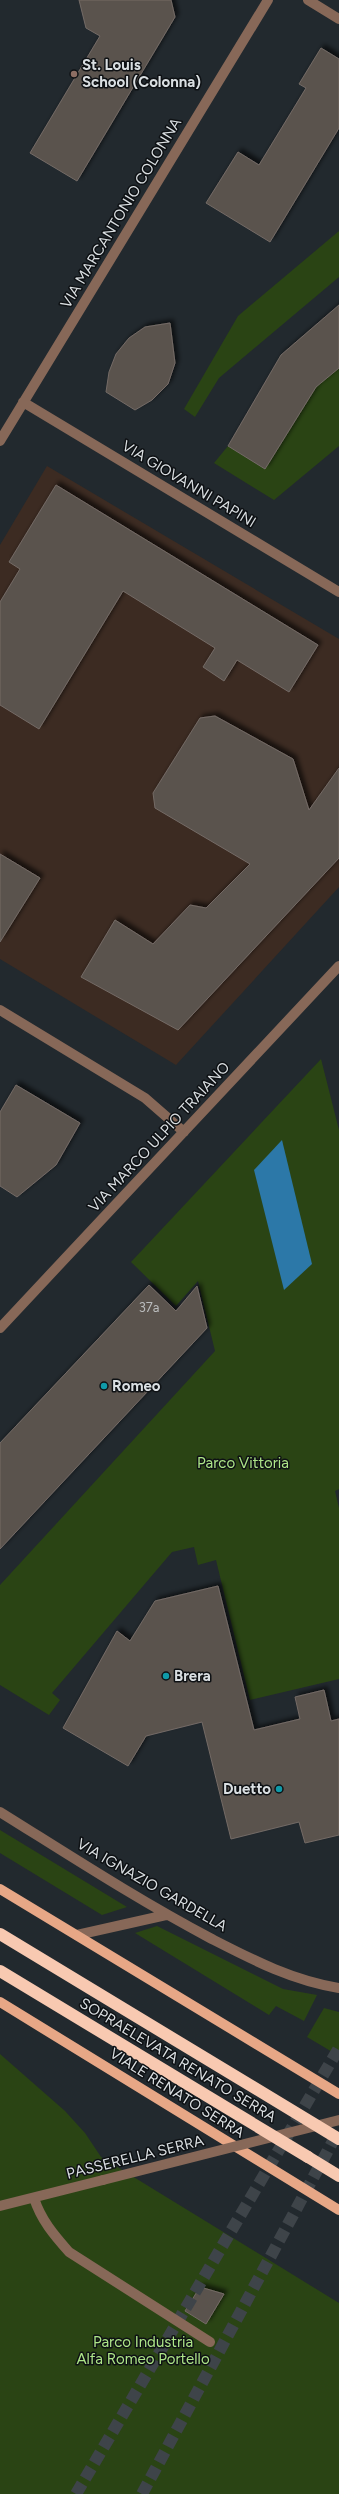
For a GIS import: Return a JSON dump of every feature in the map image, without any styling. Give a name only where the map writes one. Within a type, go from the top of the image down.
[{"type":"highway","name":"SOPRAELEVATA RENATO SERRA","points":[[0,1934],[339,2139]]},
{"type":"highway","name":"SOPRAELEVATA RENATO SERRA","points":[[0,1971],[339,2176]]},
{"type":"main road","points":[[0,1889],[339,2094]]},
{"type":"main road","name":"VIALE RENATO SERRA","points":[[0,2002],[339,2210]]},
{"type":"main road","points":[[308,2157],[339,2182]]},
{"type":"street","name":"VIA MARCANTONIO COLONNA","points":[[0,441],[268,0]]},
{"type":"street","points":[[308,0],[339,19]]},
{"type":"street","name":"VIA GIOVANNI PAPINI","points":[[23,402],[339,592]]},
{"type":"street","name":"VIA MARCO ULPIO TRAIANO","points":[[0,1328],[339,966]]},
{"type":"street","points":[[0,1010],[145,1098],[184,1132]]},
{"type":"street","name":"VIA IGNAZIO GARDELLA","points":[[0,1812],[166,1915],[270,1969],[302,1980],[339,1988]]},
{"type":"street","points":[[77,1935],[166,1915]]},
{"type":"street","name":"PASSERELLA SERRA","points":[[4,2205],[339,2120]]},
{"type":"street","points":[[34,2198],[39,2214],[53,2235],[69,2252],[210,2342]]},
{"type":"street","points":[[0,2212],[4,2205]]},
{"type":"shaded area","points":[[47,466],[339,639],[339,887],[176,1065],[0,959],[0,545]]},
{"type":"green space","points":[[339,231],[339,277],[219,378],[195,417],[184,409],[238,316]]},
{"type":"green space","points":[[339,368],[339,446],[274,500],[214,463],[228,446],[265,469],[316,387]]},
{"type":"green space","name":"Parco Vittoria","points":[[321,1059],[339,1130],[339,1489],[335,1491],[339,1508],[339,1679],[250,1700],[216,1560],[198,1565],[194,1547],[172,1552],[52,1693],[60,1700],[49,1715],[0,1685],[0,1585],[215,1351],[198,1281],[176,1306],[131,1262]]},
{"type":"green space","points":[[0,1830],[127,1907],[102,1915],[0,1853]]},
{"type":"green space","points":[[157,1926],[283,1989],[317,1995],[304,2021],[276,2006],[269,2015],[135,1933]]},
{"type":"green space","points":[[324,2008],[339,2012],[339,2056],[307,2037]]},
{"type":"green space","name":"Parco Industria Alfa Romeo Portello","points":[[0,2054],[65,2111],[85,2133],[101,2157],[339,2303],[339,2494],[0,2494]]},
{"type":"water","points":[[282,1140],[312,1264],[284,1290],[254,1170]]},
{"type":"building","points":[[79,0],[171,0],[175,17],[77,181],[30,153],[100,36],[86,28]]},
{"type":"building","points":[[321,48],[339,59],[339,128],[270,242],[206,203],[238,152],[259,165],[306,88],[299,84]]},
{"type":"building","points":[[339,305],[339,368],[316,387],[265,469],[228,446],[281,355]]},
{"type":"building","points":[[170,323],[175,363],[168,384],[152,400],[135,410],[106,392],[109,372],[116,354],[129,338],[145,327]]},
{"type":"building","points":[[56,485],[318,645],[289,692],[237,660],[224,681],[203,667],[215,648],[123,591],[39,729],[0,705],[0,602],[20,569],[9,562]]},
{"type":"building","points":[[215,716],[293,759],[309,810],[339,768],[339,858],[178,1030],[81,977],[115,920],[153,944],[190,905],[206,908],[250,864],[155,808],[153,793],[200,718]]},
{"type":"building","points":[[0,854],[40,878],[0,942]]},
{"type":"building","points":[[16,1085],[80,1123],[56,1165],[17,1197],[0,1186],[0,1112]]},
{"type":"building","name":"Romeo","points":[[149,1285],[176,1311],[197,1286],[207,1328],[0,1549],[0,1443]]},
{"type":"building","points":[[218,1586],[254,1730],[300,1719],[295,1697],[324,1690],[331,1721],[339,1719],[339,1835],[305,1843],[299,1822],[231,1839],[202,1722],[146,1736],[128,1766],[63,1728],[117,1631],[130,1641],[155,1601]]},
{"type":"building","points":[[200,2287],[224,2294],[206,2324],[185,2311]]},
{"type":"tunnel","points":[[76,2494],[339,2048]]},
{"type":"tunnel","points":[[142,2494],[339,2130]]},
{"type":"place","name":"St. Louis School (Colonna)","points":[[74,74]]},
{"type":"place","name":"Romeo","points":[[104,1386]]},
{"type":"place","name":"Brera","points":[[166,1676]]},
{"type":"place","name":"Duetto","points":[[279,1789]]}]
